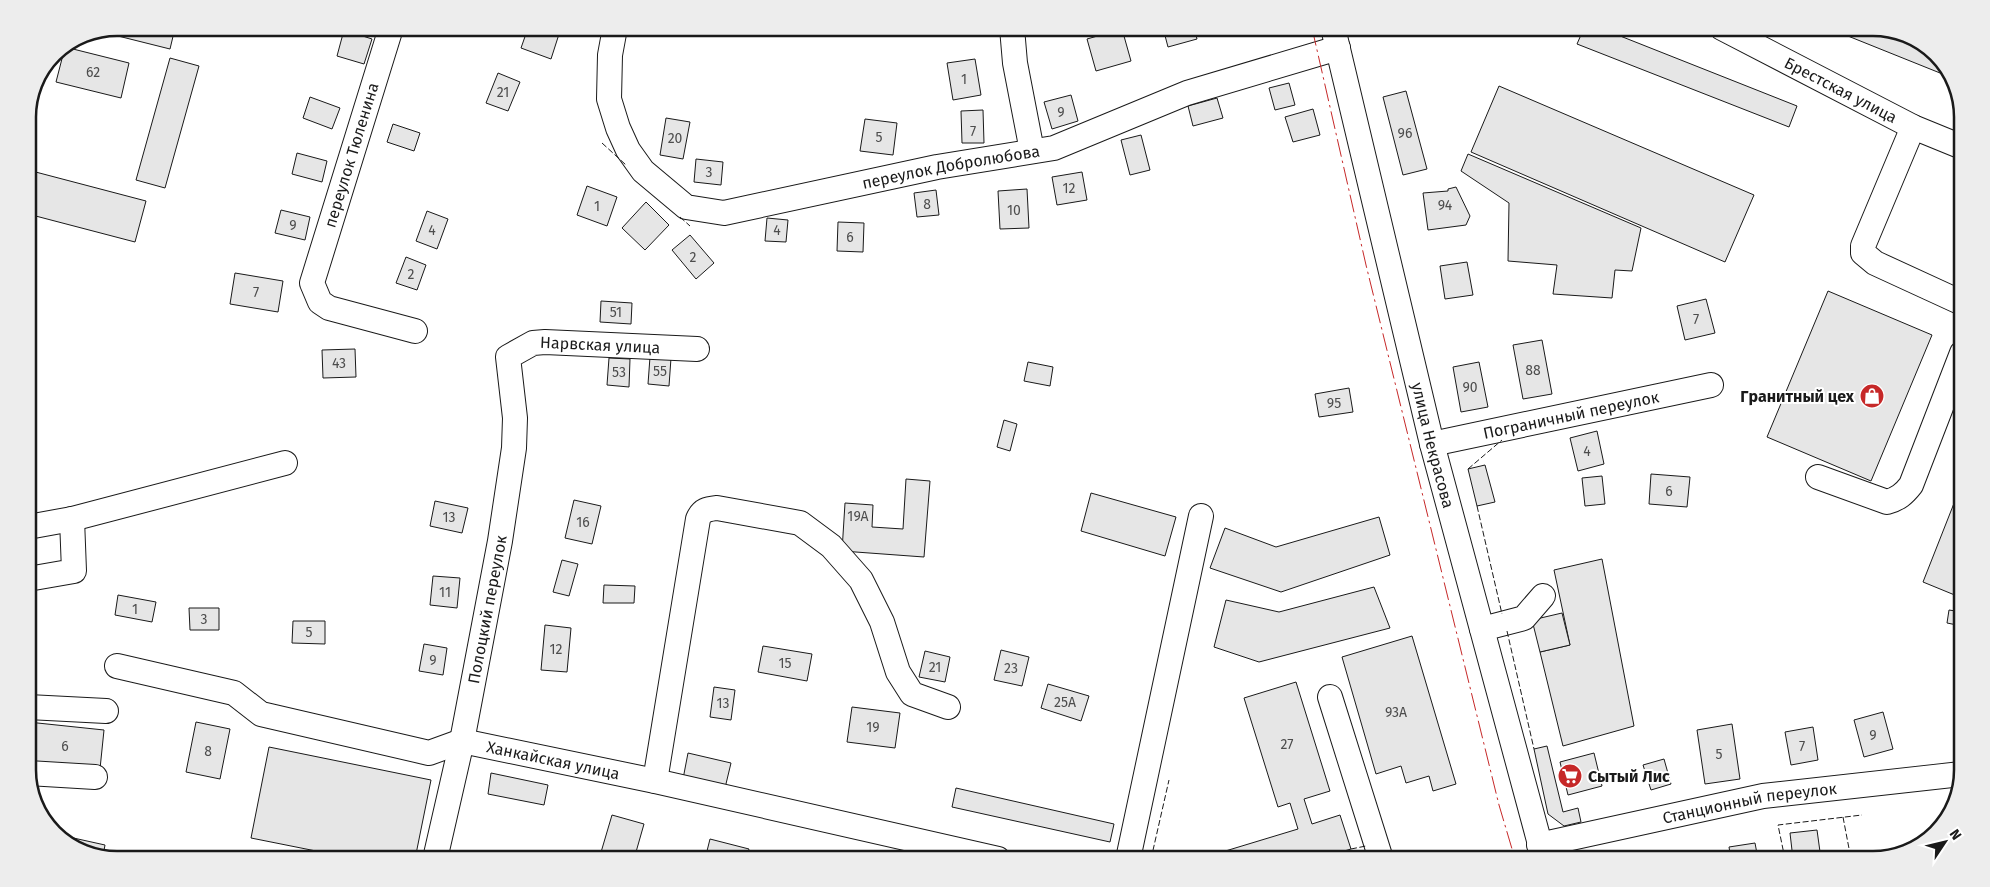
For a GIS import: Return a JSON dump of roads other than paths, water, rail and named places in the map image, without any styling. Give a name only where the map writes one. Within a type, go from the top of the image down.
[{"type":"street","name":"переулок Тюленина","points":[[389,36],[312,283],[320,302],[328,308],[415,330]]},
{"type":"street","name":"переулок Добролюбова","points":[[614,36],[610,55],[609,99],[618,128],[628,150],[643,171],[686,207],[724,213],[937,167],[1054,148],[1187,93],[1335,38]]},
{"type":"street","points":[[1013,36],[1015,63],[1032,152]]},
{"type":"street","name":"Брестская улица","points":[[1742,36],[1913,127],[1954,144]]},
{"type":"street","name":"улица Некрасова","points":[[1335,38],[1432,444],[1541,851]]},
{"type":"street","points":[[1913,127],[1863,246],[1863,253],[1874,263],[1954,299]]},
{"type":"street","name":"Нарвская улица","points":[[508,357],[527,346],[545,342],[697,349]]},
{"type":"street","name":"Полоцкий переулок","points":[[437,851],[462,741],[500,541],[516,435],[508,357]]},
{"type":"street","points":[[1818,477],[1887,502],[1905,493],[1911,485],[1954,374]]},
{"type":"street","name":"Пограничный переулок","points":[[1432,444],[1711,385]]},
{"type":"street","points":[[36,526],[72,519],[285,463]]},
{"type":"street","points":[[655,781],[698,519],[701,513],[708,509],[717,508],[800,523],[831,546],[861,580],[882,622],[898,672],[912,694],[948,707]]},
{"type":"street","points":[[1130,851],[1201,516]]},
{"type":"street","points":[[36,578],[74,571],[72,519]]},
{"type":"street","points":[[1482,630],[1524,618],[1543,596]]},
{"type":"street","points":[[117,666],[234,693],[261,714],[429,753],[462,741]]},
{"type":"street","points":[[1330,697],[1378,851]]},
{"type":"street","points":[[36,707],[106,711]]},
{"type":"street","name":"Ханкайская улица","points":[[462,741],[655,781],[959,851]]},
{"type":"street","points":[[36,773],[95,777]]},
{"type":"street","name":"Станционный переулок","points":[[1545,851],[1763,796],[1953,775]]},
{"type":"place","name":"Гранитный цех","points":[[1872,396]]},
{"type":"place","name":"Сытый Лис","points":[[1570,776]]}]
